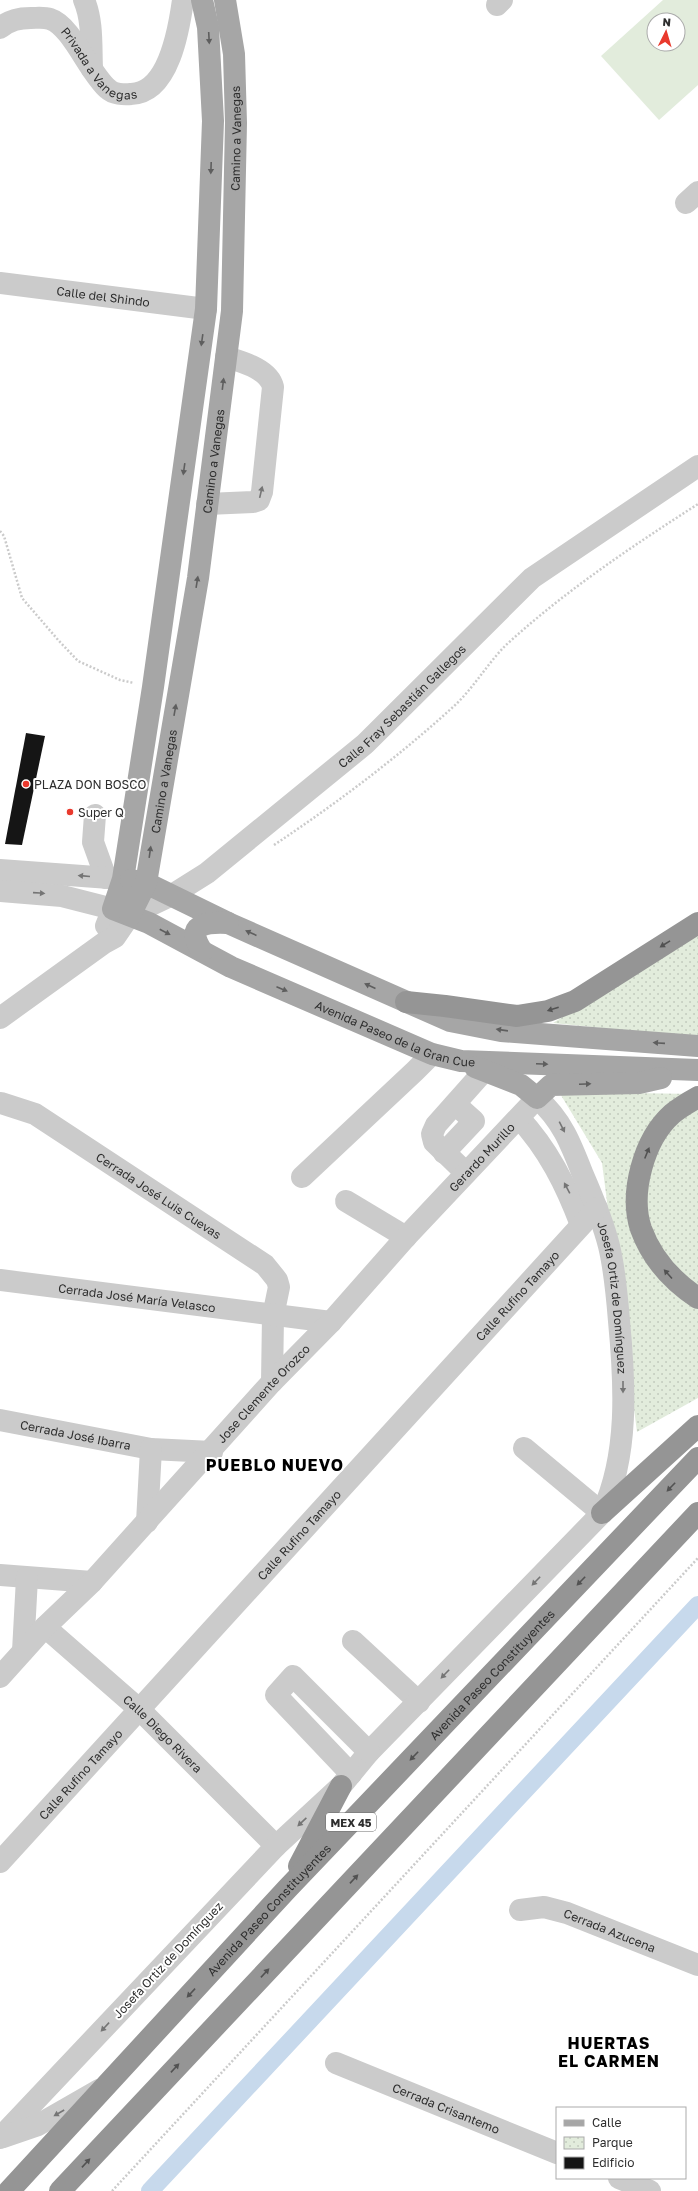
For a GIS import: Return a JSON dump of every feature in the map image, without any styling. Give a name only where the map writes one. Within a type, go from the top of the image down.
[{"type":"highway","points":[[406,1002],[517,1016],[548,1010],[575,1001],[698,923]]},
{"type":"highway","points":[[698,1097],[672,1114],[652,1142],[640,1175],[638,1198],[641,1228],[651,1250],[669,1275],[698,1298]]},
{"type":"highway","points":[[602,1513],[698,1426]]},
{"type":"highway","name":"Avenida Paseo Constituyentes","points":[[9,2191],[287,1890],[698,1458]]},
{"type":"highway","name":"MEX 45","points":[[60,2191],[698,1513]]},
{"type":"highway","points":[[663,1551],[698,1530]]},
{"type":"highway","points":[[287,1890],[346,1780]]},
{"type":"main road","name":"Camino a Vanegas","points":[[122,912],[146,883],[198,578],[232,310],[236,123],[234,54],[224,0]]},
{"type":"main road","name":"Camino a Vanegas","points":[[122,912],[115,878],[153,687],[206,309],[213,121],[208,27],[203,3]]},
{"type":"main road","points":[[115,878],[146,883],[228,923],[450,1021],[501,1031],[698,1046]]},
{"type":"main road","name":"Avenida Paseo de la Gran Cue","points":[[122,912],[202,951],[231,967],[432,1054],[461,1061],[694,1070]]},
{"type":"main road","points":[[202,951],[195,940],[195,934],[201,926],[209,922],[228,923]]},
{"type":"main road","points":[[461,1061],[521,1085],[536,1098],[551,1085],[639,1083],[694,1070]]},
{"type":"street","points":[[84,0],[88,10],[90,22],[92,69]]},
{"type":"street","name":"Privada a Vanegas","points":[[0,28],[12,20],[22,18],[50,19],[57,23],[74,41],[108,90],[123,95],[138,94],[153,84],[166,67],[182,8],[203,3]]},
{"type":"street","name":"Calle del Shindo","points":[[0,283],[206,309]]},
{"type":"street","points":[[208,504],[252,502],[259,500],[262,492],[273,387],[272,382],[267,376],[250,364],[226,357]]},
{"type":"street","name":"Calle Fray Sebastián Gallegos","points":[[122,912],[172,895],[207,873],[365,744],[532,578],[698,466]]},
{"type":"street","points":[[94,814],[94,842],[115,878]]},
{"type":"street","points":[[0,870],[115,878]]},
{"type":"street","points":[[0,891],[62,896],[122,912],[115,937],[104,943],[0,1018]]},
{"type":"street","points":[[302,1177],[432,1054]]},
{"type":"street","points":[[466,1173],[434,1142],[432,1134],[436,1125],[484,1071]]},
{"type":"street","name":"Gerardo Murillo","points":[[427,1216],[536,1098]]},
{"type":"street","name":"Josefa Ortiz de Domínguez","points":[[0,2138],[276,1846],[346,1780],[369,1752],[602,1513],[608,1500],[618,1460],[622,1426],[623,1358],[616,1285],[609,1247],[597,1208],[559,1121],[536,1098]]},
{"type":"street","name":"Cerrada José Luis Cuevas","points":[[1,1103],[35,1114],[265,1265],[277,1280],[279,1287],[273,1316]]},
{"type":"street","points":[[519,1118],[547,1153],[570,1194],[581,1225]]},
{"type":"street","points":[[346,1201],[406,1237]]},
{"type":"street","name":"Calle Rufino Tamayo","points":[[0,1862],[597,1208]]},
{"type":"street","name":"Jose Clemente Orozco","points":[[0,1677],[45,1627],[92,1582],[148,1522],[212,1452],[272,1382],[331,1322],[406,1237],[427,1216]]},
{"type":"street","name":"Cerrada José María Velasco","points":[[0,1280],[273,1316],[331,1322]]},
{"type":"street","points":[[272,1382],[273,1316]]},
{"type":"street","name":"Cerrada José Ibarra","points":[[0,1420],[151,1449],[212,1452]]},
{"type":"street","points":[[524,1448],[602,1513]]},
{"type":"street","points":[[148,1522],[151,1449]]},
{"type":"street","points":[[0,1575],[92,1582]]},
{"type":"street","points":[[23,1651],[27,1578]]},
{"type":"street","name":"Calle Diego Rivera","points":[[45,1627],[140,1710],[276,1846]]},
{"type":"street","points":[[353,1641],[419,1702]]},
{"type":"street","points":[[346,1780],[276,1695],[293,1676],[369,1752]]},
{"type":"street","name":"Cerrada Azucena","points":[[520,1910],[544,1907],[567,1913],[698,1965]]},
{"type":"street","name":"Cerrada Crisantemo","points":[[336,2063],[556,2153]]},
{"type":"street","points":[[0,2138],[38,2125],[105,2087]]},
{"type":"street","points":[[621,2179],[650,2191]]},
{"type":"path","points":[[270,848],[320,814],[380,769],[449,711],[505,646],[562,597],[648,536],[698,504]]},
{"type":"path","points":[[0,532],[4,536],[22,598],[58,642],[78,661],[120,680],[153,687]]},
{"type":"path","points":[[112,2191],[698,1558]]},
{"type":"green space","points":[[663,0],[698,0],[698,85],[659,120],[601,56],[646,15],[646,52],[686,52],[686,12],[650,12]]},
{"type":"green space","points":[[698,931],[698,1038],[553,1023]]},
{"type":"green space","points":[[559,1092],[698,1094],[698,1398],[637,1432],[602,1163]]},
{"type":"building","name":"PLAZA DON BOSCO","points":[[26,733],[45,736],[22,845],[5,844]]},
{"type":"waterway","points":[[150,2191],[698,1605]]},
{"type":"place","name":"PLAZA DON BOSCO","points":[[26,784]]},
{"type":"place","name":"Super Q","points":[[70,812]]},
{"type":"district","name":"PUEBLO NUEVO","points":[[275,1465]]},
{"type":"district","name":"HUERTAS EL CARMEN","points":[[609,2052]]}]
